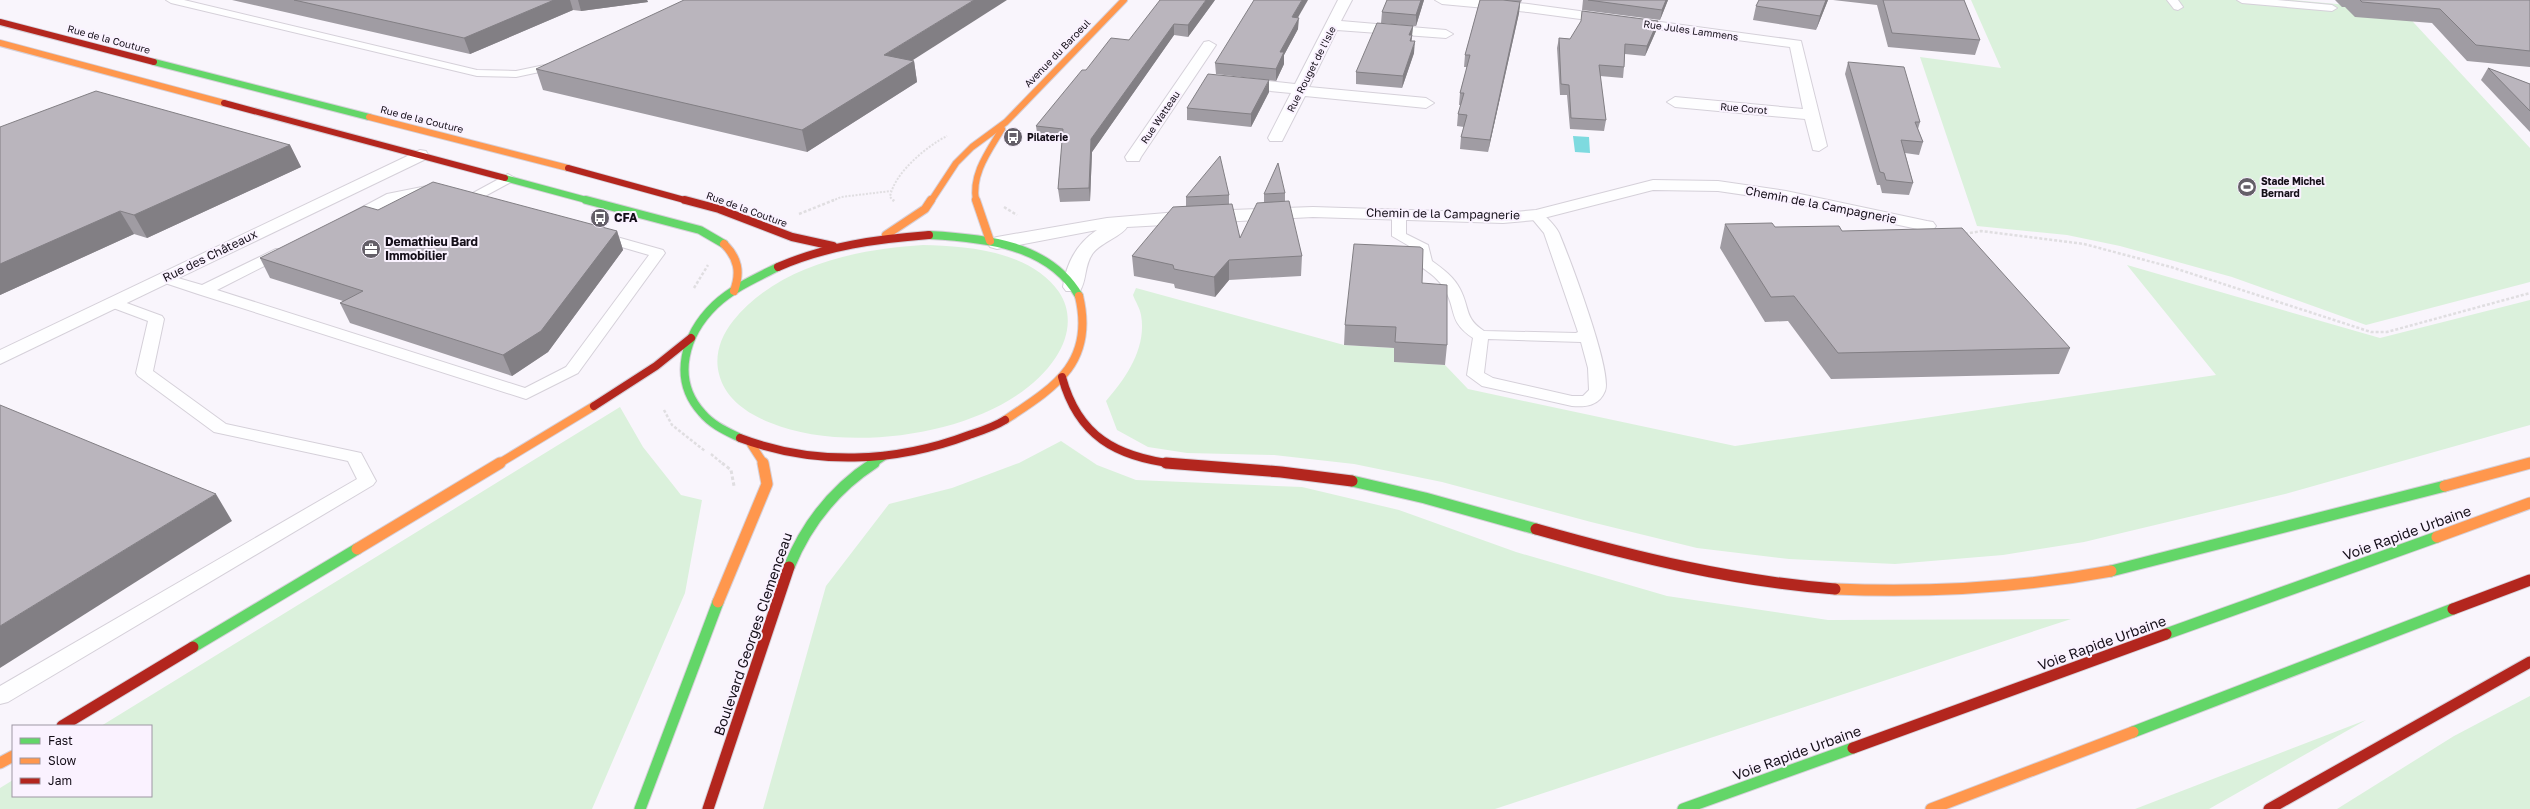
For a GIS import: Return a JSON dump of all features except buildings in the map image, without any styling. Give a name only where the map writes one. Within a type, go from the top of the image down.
[{"type":"main road","name":"Avenue du Baroeul","points":[[880,238],[915,218],[928,206],[956,163],[976,144],[1006,122],[1124,0]]},
{"type":"main road","name":"Rue de la Couture","points":[[0,22],[621,182],[719,209],[792,237],[836,246]]},
{"type":"main road","points":[[0,43],[508,178],[708,233],[734,252],[739,273],[734,291]]},
{"type":"main road","name":"Avenue du Baroeul","points":[[993,242],[974,205],[975,187],[980,167],[1006,122]]},
{"type":"main road","points":[[64,725],[612,395],[656,366],[690,338],[708,314],[734,291],[782,265],[836,246],[880,238],[945,236],[993,242],[1024,252],[1048,264],[1074,286],[1083,304],[1086,324],[1085,335],[1077,356],[1062,377],[1024,408],[991,426],[937,445],[887,455],[850,457],[814,456],[780,452],[750,444],[715,425],[692,402],[683,375],[684,357],[690,338]]},
{"type":"main road","points":[[1062,377],[1069,399],[1085,427],[1096,438],[1133,456],[1159,462],[1321,475],[1377,486],[1580,543],[1685,569],[1771,584],[1852,590],[1938,591],[2018,586],[2148,564],[2530,463]]},
{"type":"main road","points":[[640,809],[729,572],[767,484],[765,466],[750,444]]},
{"type":"main road","name":"Boulevard Georges Clemenceau","points":[[708,809],[797,544],[806,526],[829,497],[854,476],[887,455]]},
{"type":"main road","name":"Voie Rapide Urbaine","points":[[1683,809],[2530,504]]},
{"type":"main road","points":[[1931,809],[2530,580]]},
{"type":"main road","points":[[2270,809],[2530,662]]},
{"type":"main road","points":[[0,763],[12,757]]},
{"type":"street","name":"Rue Rouget de l'Isle","points":[[1276,138],[1345,0]]},
{"type":"street","name":"Rue Jules Lammens","points":[[1442,0],[1528,8],[1796,44],[1812,114]]},
{"type":"street","points":[[1333,25],[1446,34]]},
{"type":"street","name":"Rue Watteau","points":[[1133,157],[1194,78],[1209,45]]},
{"type":"street","points":[[1225,81],[1426,103]]},
{"type":"street","name":"Rue Corot","points":[[1675,102],[1812,114]]},
{"type":"street","points":[[1812,114],[1820,146]]},
{"type":"street","name":"Rue des Châteaux","points":[[0,358],[420,155]]},
{"type":"street","name":"Chemin de la Campagnerie","points":[[993,242],[1044,236],[1107,223],[1143,220],[1313,212],[1503,218],[1536,215],[1653,186],[1718,186],[1786,196],[1927,226]]},
{"type":"street","name":"Chemin de la Campagnerie","points":[[1074,286],[1077,266],[1094,241],[1116,228],[1143,220]]},
{"type":"lane","points":[[171,0],[477,73],[502,75],[526,73],[569,61]]},
{"type":"lane","points":[[2242,0],[2332,8]]},
{"type":"lane","points":[[469,199],[508,178]]},
{"type":"lane","points":[[339,223],[392,197],[412,191],[432,190],[491,206]]},
{"type":"lane","points":[[1399,214],[1399,236],[1423,248],[1425,263],[1441,274],[1453,290],[1461,318],[1469,328],[1481,336],[1492,334],[1579,338],[1588,334]]},
{"type":"lane","points":[[1481,336],[1475,375],[1479,379],[1583,403],[1591,401],[1599,391],[1588,334],[1551,232],[1536,215]]},
{"type":"lane","points":[[164,278],[526,394],[572,370],[658,253],[582,231]]},
{"type":"lane","points":[[203,291],[296,244]]},
{"type":"lane","points":[[0,696],[367,481],[355,457],[220,428],[144,373],[156,319],[113,303]]},
{"type":"path","points":[[891,199],[901,203],[928,206]]},
{"type":"path","points":[[974,205],[992,203],[1001,205],[1039,227],[1044,236]]},
{"type":"path","points":[[1960,235],[1981,231],[2084,244],[2171,267],[2372,332],[2386,332],[2530,293]]},
{"type":"green space","name":"Stade Michel Bernard","points":[[1971,0],[2293,0],[2402,10],[2530,148],[2530,282],[2366,325],[2232,277],[2120,246],[2067,235],[1977,226],[1920,57],[2001,68]]},
{"type":"green space","points":[[923,245],[959,247],[1015,259],[1047,278],[1059,292],[1068,317],[1068,325],[1064,341],[1056,357],[1033,383],[1002,404],[965,420],[925,431],[883,437],[842,437],[804,433],[771,423],[754,415],[732,398],[726,391],[719,374],[717,360],[722,339],[733,321],[751,302],[772,286],[819,264],[845,256],[897,247]]},
{"type":"green space","points":[[2127,265],[2380,338],[2530,300],[2530,425],[2285,494],[2084,542],[2003,555],[1895,564],[1789,559],[1697,548],[1591,522],[1442,482],[1354,464],[1274,455],[1187,453],[1148,447],[1117,430],[1106,401],[1121,382],[1138,351],[1142,327],[1139,307],[1133,295],[1136,288],[1344,345],[1394,348],[1394,362],[1445,365],[1468,389],[1735,446],[2216,375]]},
{"type":"green space","points":[[620,407],[643,447],[681,495],[702,500],[685,593],[592,809],[0,809],[0,788],[12,781],[12,797],[152,797],[152,725],[103,725]]},
{"type":"green space","points":[[1061,441],[1097,465],[1136,480],[1302,487],[1399,510],[1516,552],[1667,596],[1828,620],[2071,619],[1495,809],[763,809],[826,586],[889,504],[952,488],[1019,463]]},
{"type":"green space","points":[[2530,696],[2530,809],[2337,809],[2454,736]]},
{"type":"green space","points":[[2366,720],[2209,809],[2135,809]]},
{"type":"water","points":[[1573,136],[1589,137],[1590,153],[1575,152]]},
{"type":"traffic: fast","points":[[154,62],[369,117]]},
{"type":"traffic: fast","points":[[505,178],[700,230],[724,244]]},
{"type":"traffic: fast","points":[[929,235],[969,238],[991,242],[1014,248],[1035,256],[1054,266],[1069,279],[1079,296]]},
{"type":"traffic: fast","points":[[740,438],[718,427],[702,413],[691,397],[685,379],[684,361],[689,341],[699,323],[715,305],[737,288],[778,267]]},
{"type":"traffic: fast","points":[[789,567],[805,532],[826,503],[853,478],[884,456]]},
{"type":"traffic: fast","points":[[1352,481],[1425,498],[1536,529]]},
{"type":"traffic: fast","points":[[2111,571],[2445,486]]},
{"type":"traffic: fast","points":[[2166,634],[2437,537]]},
{"type":"traffic: fast","points":[[193,647],[357,549]]},
{"type":"traffic: fast","points":[[640,809],[718,602]]},
{"type":"traffic: fast","points":[[2133,732],[2453,609]]},
{"type":"traffic: fast","points":[[1683,809],[1853,748]]},
{"type":"traffic: slow","points":[[886,235],[925,209],[956,163],[972,147],[1006,122],[1124,0]]},
{"type":"traffic: slow","points":[[0,43],[224,103]]},
{"type":"traffic: slow","points":[[369,117],[568,168]]},
{"type":"traffic: slow","points":[[990,241],[977,208],[975,183],[978,172],[1002,129]]},
{"type":"traffic: slow","points":[[724,244],[733,255],[738,266],[739,272],[734,291]]},
{"type":"traffic: slow","points":[[1005,420],[1039,397],[1054,384],[1068,370],[1078,354],[1083,337],[1084,318],[1079,296]]},
{"type":"traffic: slow","points":[[357,549],[594,406]]},
{"type":"traffic: slow","points":[[718,602],[767,484],[765,466],[751,444]]},
{"type":"traffic: slow","points":[[2445,486],[2530,463]]},
{"type":"traffic: slow","points":[[2437,537],[2530,503]]},
{"type":"traffic: slow","points":[[1835,589],[1905,591],[1974,589],[2043,582],[2111,571]]},
{"type":"traffic: slow","points":[[1931,809],[2133,732]]},
{"type":"traffic: slow","points":[[0,763],[12,757]]},
{"type":"traffic: jam","points":[[0,22],[154,62]]},
{"type":"traffic: jam","points":[[224,103],[505,178]]},
{"type":"traffic: jam","points":[[568,168],[719,209],[792,237],[833,246]]},
{"type":"traffic: jam","points":[[778,267],[796,259],[833,248],[891,238],[929,235]]},
{"type":"traffic: jam","points":[[594,406],[656,366],[691,338]]},
{"type":"traffic: jam","points":[[1062,377],[1070,402],[1083,424],[1096,436],[1128,454],[1146,459],[1183,465],[1238,468],[1324,476],[1352,481]]},
{"type":"traffic: jam","points":[[740,438],[770,449],[799,455],[851,458],[903,453],[929,448],[953,441],[1005,420]]},
{"type":"traffic: jam","points":[[1536,529],[1684,568],[1759,581],[1835,589]]},
{"type":"traffic: jam","points":[[708,809],[789,567]]},
{"type":"traffic: jam","points":[[2453,609],[2530,580]]},
{"type":"traffic: jam","points":[[1853,748],[2166,634]]},
{"type":"traffic: jam","points":[[64,725],[193,647]]},
{"type":"traffic: jam","points":[[2269,809],[2530,662]]},
{"type":"place","name":"Pilaterie","points":[[1013,137]]},
{"type":"place","name":"Stade Michel Bernard","points":[[2247,187]]},
{"type":"place","name":"CFA","points":[[600,218]]},
{"type":"place","name":"Demathieu Bard Immobilier","points":[[371,249]]}]
